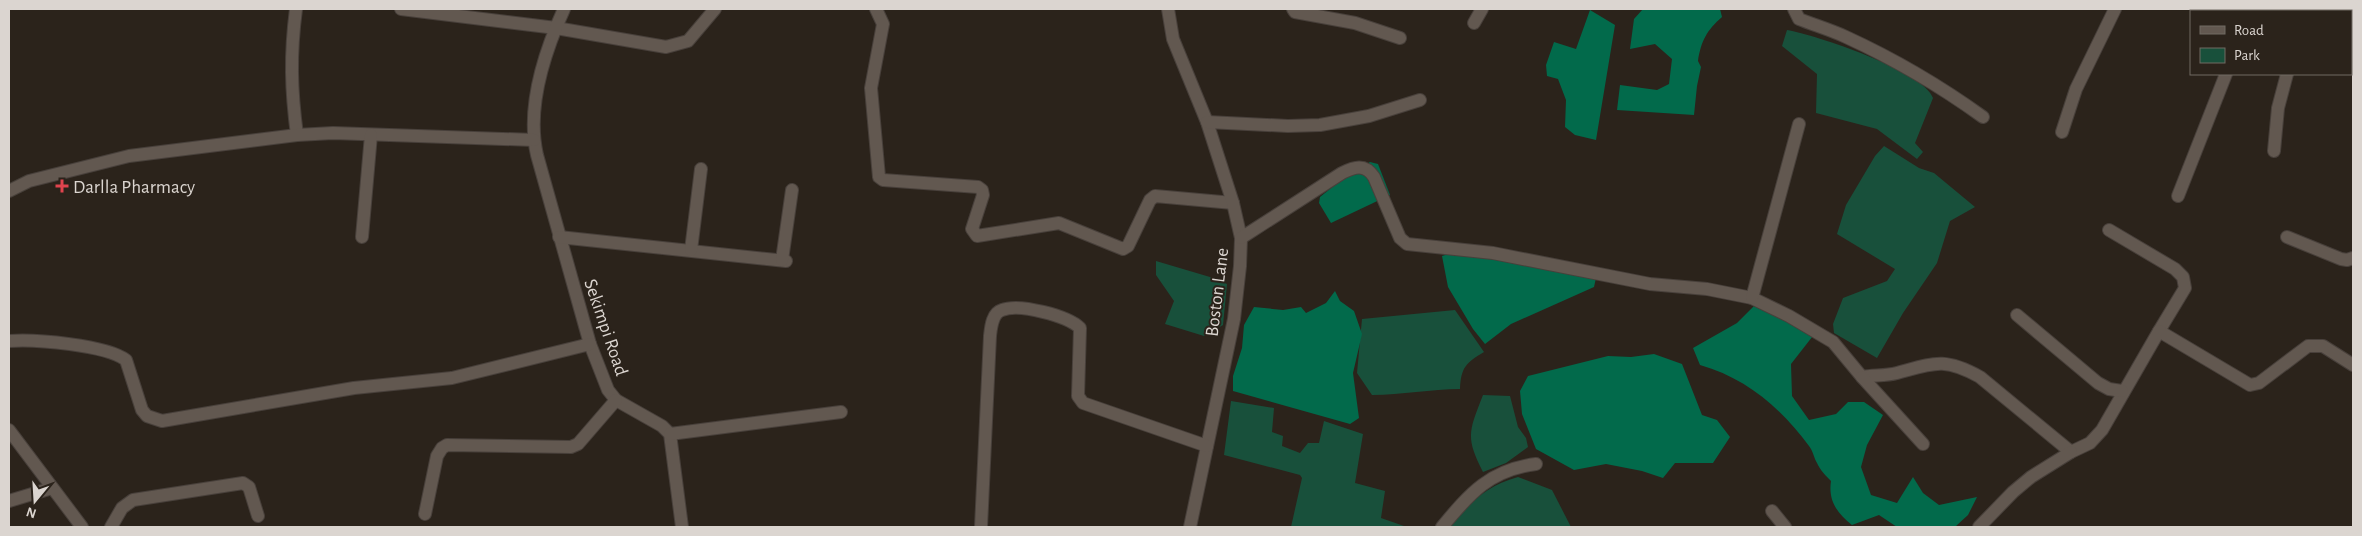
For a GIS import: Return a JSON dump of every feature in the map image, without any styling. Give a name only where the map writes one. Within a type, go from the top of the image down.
[{"type":"street","points":[[296,9],[292,38],[291,86],[297,136]]},
{"type":"street","points":[[401,9],[486,21],[556,28],[666,47],[688,41],[715,9]]},
{"type":"street","name":"Sekimpi Road","points":[[564,9],[546,55],[535,106],[534,140],[559,237],[599,371],[616,400],[662,426],[670,434]]},
{"type":"street","points":[[876,9],[883,24],[871,88],[878,178],[883,180],[978,187],[982,190],[983,195],[972,230],[977,236],[1059,223],[1123,249],[1128,246],[1150,200],[1155,196],[1233,203]]},
{"type":"street","name":"Boston Lane","points":[[1168,9],[1173,39],[1207,122],[1233,203],[1241,238],[1234,319],[1190,527]]},
{"type":"street","points":[[1293,9],[1295,12],[1355,23],[1400,38]]},
{"type":"street","points":[[1474,23],[1482,9]]},
{"type":"street","points":[[1794,9],[1799,19],[1844,36],[1934,83],[1983,118]]},
{"type":"street","points":[[2062,132],[2076,89],[2115,9]]},
{"type":"street","points":[[2178,196],[2226,75]]},
{"type":"street","points":[[2274,151],[2278,108],[2287,75]]},
{"type":"street","points":[[1207,122],[1288,126],[1320,124],[1369,116],[1420,100]]},
{"type":"street","points":[[1752,298],[1799,124]]},
{"type":"street","points":[[9,191],[29,181],[129,156],[215,144],[297,136],[332,133],[534,140]]},
{"type":"street","points":[[362,236],[371,135]]},
{"type":"street","points":[[1241,238],[1342,173],[1360,166],[1371,172],[1400,238],[1407,244],[1493,253],[1650,284],[1707,289],[1752,298],[1789,316],[1833,342],[1923,444]]},
{"type":"street","points":[[691,250],[701,169]]},
{"type":"street","points":[[559,237],[784,260],[792,190]]},
{"type":"street","points":[[1979,527],[2019,487],[2071,452],[2090,443],[2102,430],[2122,391],[2185,288],[2183,277],[2175,269],[2109,230]]},
{"type":"street","points":[[2287,236],[2347,260],[2353,258]]},
{"type":"street","points":[[981,527],[990,336],[995,316],[1001,310],[1012,308],[1061,317],[1074,322],[1080,328],[1078,396],[1083,403],[1207,446]]},
{"type":"street","points":[[2017,315],[2098,382],[2109,389],[2122,391]]},
{"type":"street","points":[[2159,331],[2250,385],[2259,383],[2308,346],[2323,346],[2353,365]]},
{"type":"street","points":[[9,341],[50,342],[111,352],[121,356],[126,360],[142,410],[147,416],[162,421],[354,388],[452,378],[590,344]]},
{"type":"street","points":[[1862,377],[1897,373],[1918,366],[1932,364],[1955,365],[1980,377],[2071,452]]},
{"type":"street","points":[[426,514],[437,456],[442,448],[447,445],[572,447],[578,444],[616,400]]},
{"type":"street","points":[[682,527],[670,434],[841,412]]},
{"type":"street","points":[[9,430],[82,527]]},
{"type":"street","points":[[1442,527],[1465,499],[1493,477],[1514,467],[1536,464]]},
{"type":"street","points":[[111,527],[122,508],[134,500],[243,483],[249,487],[258,516]]},
{"type":"street","points":[[9,501],[52,488]]},
{"type":"street","points":[[1772,511],[1785,527]]},
{"type":"green space","points":[[1643,9],[1720,9],[1722,17],[1705,36],[1699,54],[1698,61],[1701,67],[1694,115],[1617,110],[1620,85],[1657,90],[1669,84],[1672,59],[1655,44],[1630,49],[1634,19]]},
{"type":"green space","points":[[1590,10],[1615,25],[1596,140],[1575,135],[1565,127],[1566,100],[1558,79],[1547,76],[1546,65],[1554,42],[1576,49]]},
{"type":"green space","points":[[1787,30],[1821,39],[1868,56],[1910,77],[1925,88],[1933,98],[1915,143],[1923,152],[1917,159],[1877,129],[1816,113],[1817,74],[1782,46]]},
{"type":"green space","points":[[1884,146],[1919,168],[1934,173],[1975,207],[1950,221],[1937,263],[1903,313],[1877,358],[1834,333],[1833,324],[1843,298],[1887,281],[1895,269],[1837,234],[1846,205],[1875,156]]},
{"type":"green space","points":[[1370,162],[1378,164],[1390,195],[1331,223],[1319,203],[1320,197],[1346,176]]},
{"type":"green space","points":[[1455,252],[1596,278],[1594,287],[1511,324],[1485,344],[1473,329],[1448,287],[1442,256]]},
{"type":"green space","points":[[1156,261],[1227,284],[1223,325],[1204,336],[1165,324],[1174,301],[1156,275]]},
{"type":"green space","points":[[1335,291],[1340,301],[1354,311],[1362,334],[1353,373],[1359,418],[1350,424],[1233,391],[1233,376],[1242,348],[1244,325],[1254,307],[1283,310],[1301,307],[1306,313],[1326,303]]},
{"type":"green space","points":[[1754,306],[1816,332],[1791,364],[1792,396],[1809,420],[1836,414],[1848,402],[1864,402],[1883,415],[1867,445],[1861,467],[1871,495],[1897,503],[1913,477],[1923,493],[1939,505],[1977,497],[1968,515],[1956,526],[1897,527],[1879,515],[1852,525],[1838,511],[1832,501],[1831,481],[1820,468],[1812,450],[1787,419],[1747,386],[1700,365],[1693,348],[1737,323]]},
{"type":"green space","points":[[1455,310],[1484,352],[1466,366],[1463,371],[1460,389],[1372,395],[1357,373],[1362,319]]},
{"type":"green space","points":[[1654,354],[1682,364],[1702,415],[1717,420],[1730,437],[1713,463],[1675,463],[1663,478],[1642,471],[1606,464],[1574,470],[1536,449],[1522,414],[1520,391],[1528,376],[1608,356],[1631,357]]},
{"type":"green space","points":[[1483,395],[1510,396],[1518,427],[1526,438],[1528,447],[1506,463],[1483,472],[1473,450],[1471,434]]},
{"type":"green space","points":[[1231,401],[1274,408],[1272,432],[1283,436],[1282,446],[1300,453],[1308,443],[1319,443],[1324,421],[1363,434],[1355,483],[1385,491],[1381,518],[1404,526],[1419,527],[1291,527],[1302,478],[1300,475],[1224,455]]},
{"type":"green space","points":[[1518,477],[1552,490],[1571,527],[1450,527],[1472,503],[1488,490]]},
{"type":"place","name":"Darlla Pharmacy","points":[[62,186]]}]
